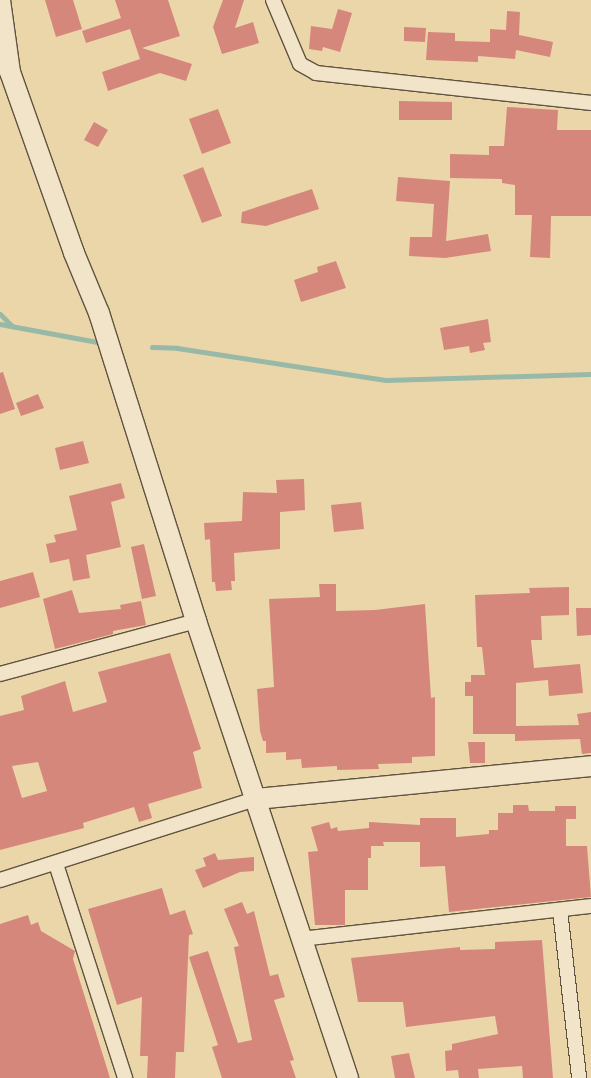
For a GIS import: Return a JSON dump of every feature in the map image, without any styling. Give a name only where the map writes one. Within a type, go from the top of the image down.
[{"type":"street","points":[[0,0],[10,72],[74,253],[99,313],[196,621],[348,1078]]},
{"type":"street","points":[[273,0],[300,64],[316,73],[591,103]]},
{"type":"street","points":[[0,674],[196,621]]},
{"type":"street","points":[[0,880],[56,864],[256,799],[591,766]]},
{"type":"street","points":[[56,864],[125,1078]]},
{"type":"street","points":[[301,939],[591,906]]},
{"type":"street","points":[[560,910],[579,1078]]},
{"type":"building","points":[[45,0],[73,0],[82,29],[56,37]]},
{"type":"building","points":[[115,0],[168,0],[180,36],[142,48],[192,64],[186,81],[160,73],[108,91],[102,72],[140,59],[130,29],[86,43],[82,31],[121,18]]},
{"type":"building","points":[[223,0],[244,0],[235,28],[253,22],[259,43],[222,54],[213,27]]},
{"type":"building","points":[[338,9],[352,13],[340,52],[323,47],[322,51],[309,49],[311,26],[332,29]]},
{"type":"building","points":[[507,11],[520,12],[519,35],[553,42],[550,57],[516,50],[515,59],[478,56],[478,62],[426,60],[428,32],[455,33],[455,41],[490,42],[490,29],[506,30]]},
{"type":"building","points":[[404,27],[426,28],[425,42],[404,41]]},
{"type":"building","points":[[399,101],[452,102],[452,120],[399,120]]},
{"type":"building","points":[[507,107],[558,110],[557,130],[591,130],[591,216],[551,216],[550,258],[530,257],[532,215],[515,215],[515,185],[502,183],[502,179],[450,178],[450,154],[489,155],[489,146],[504,146]]},
{"type":"building","points":[[218,109],[231,143],[202,154],[189,119]]},
{"type":"building","points":[[94,122],[108,130],[98,147],[84,140]]},
{"type":"building","points":[[203,167],[222,216],[202,223],[183,175]]},
{"type":"building","points":[[398,177],[450,181],[446,241],[488,234],[491,251],[445,258],[409,256],[410,237],[432,237],[434,204],[396,201]]},
{"type":"building","points":[[312,189],[319,209],[266,226],[241,223],[242,212]]},
{"type":"building","points":[[336,261],[346,288],[301,302],[294,280],[318,272],[317,267]]},
{"type":"building","points":[[488,319],[491,342],[483,343],[485,350],[470,353],[469,346],[444,350],[440,328]]},
{"type":"building","points":[[3,372],[15,409],[0,414],[0,373]]},
{"type":"building","points":[[38,394],[44,408],[21,416],[16,403]]},
{"type":"building","points":[[83,441],[89,463],[60,470],[55,448]]},
{"type":"building","points":[[304,479],[305,510],[280,512],[280,549],[234,553],[235,581],[231,581],[232,590],[216,591],[215,582],[212,582],[210,539],[205,540],[204,523],[242,521],[243,492],[277,493],[276,480]]},
{"type":"building","points":[[121,483],[125,498],[111,502],[121,547],[86,555],[90,578],[73,581],[69,559],[50,563],[46,544],[56,542],[54,535],[77,530],[69,496]]},
{"type":"building","points":[[361,502],[364,529],[334,532],[331,505]]},
{"type":"building","points":[[144,544],[156,596],[142,599],[131,547]]},
{"type":"building","points":[[33,572],[40,597],[0,608],[0,581]]},
{"type":"building","points":[[319,584],[336,584],[336,611],[375,610],[425,604],[431,698],[435,697],[435,756],[412,757],[412,763],[378,764],[379,769],[337,770],[337,766],[302,768],[301,759],[286,760],[286,752],[266,753],[266,741],[263,741],[260,731],[257,689],[274,687],[269,599],[320,597]]},
{"type":"building","points":[[569,587],[569,615],[541,616],[542,640],[531,640],[534,668],[580,664],[583,693],[549,696],[548,680],[516,683],[516,726],[579,725],[577,714],[591,712],[591,753],[582,754],[580,739],[515,741],[515,734],[473,734],[473,696],[465,696],[465,682],[471,682],[471,675],[485,675],[482,647],[477,647],[475,595],[530,593],[529,588]]},
{"type":"building","points":[[72,590],[79,613],[121,609],[120,605],[141,601],[146,625],[113,631],[113,634],[55,649],[43,599]]},
{"type":"building","points":[[576,608],[591,608],[591,635],[577,636]]},
{"type":"building","points":[[170,653],[201,749],[193,752],[202,788],[148,804],[152,818],[139,822],[134,807],[83,823],[84,828],[0,850],[0,716],[24,710],[21,696],[65,681],[73,712],[107,702],[98,672]],"holes":[[[38,762],[47,791],[22,798],[12,766]]]},
{"type":"building","points":[[468,742],[485,742],[485,763],[470,763]]},
{"type":"building","points":[[513,805],[528,805],[529,811],[555,811],[555,806],[576,806],[576,819],[566,819],[566,846],[587,846],[591,897],[449,912],[445,866],[420,867],[420,842],[383,842],[384,846],[371,846],[371,858],[368,858],[368,890],[345,890],[345,925],[315,925],[308,852],[318,851],[311,827],[329,822],[331,829],[337,827],[338,831],[369,828],[369,822],[420,825],[420,818],[456,818],[456,837],[489,834],[489,830],[498,830],[498,813],[513,813]]},
{"type":"building","points":[[215,853],[218,860],[254,857],[254,871],[240,872],[203,888],[195,870],[206,866],[203,858]]},
{"type":"building","points":[[162,888],[170,915],[185,910],[193,934],[189,935],[184,1052],[176,1052],[175,1078],[147,1078],[148,1056],[140,1056],[142,997],[117,1005],[88,909]]},
{"type":"building","points":[[242,902],[247,914],[254,911],[270,976],[278,974],[285,997],[274,1000],[294,1060],[290,1061],[296,1078],[222,1078],[212,1047],[218,1045],[189,957],[208,951],[238,1043],[252,1040],[234,947],[239,946],[224,909]]},
{"type":"building","points":[[28,915],[31,925],[38,922],[41,931],[75,951],[73,959],[110,1078],[0,1078],[0,924]]},
{"type":"building","points":[[542,940],[553,1078],[523,1078],[522,1066],[478,1069],[479,1078],[459,1078],[458,1070],[446,1071],[445,1051],[452,1050],[452,1044],[498,1034],[495,1016],[406,1027],[403,1002],[358,1002],[351,958],[460,947],[460,950],[495,949],[495,942]]},
{"type":"building","points":[[409,1053],[415,1078],[395,1078],[391,1056]]},
{"type":"waterway","points":[[0,314],[12,326]]},
{"type":"waterway","points":[[0,324],[97,342]]},
{"type":"waterway","points":[[152,347],[177,348],[386,380],[591,374]]}]
